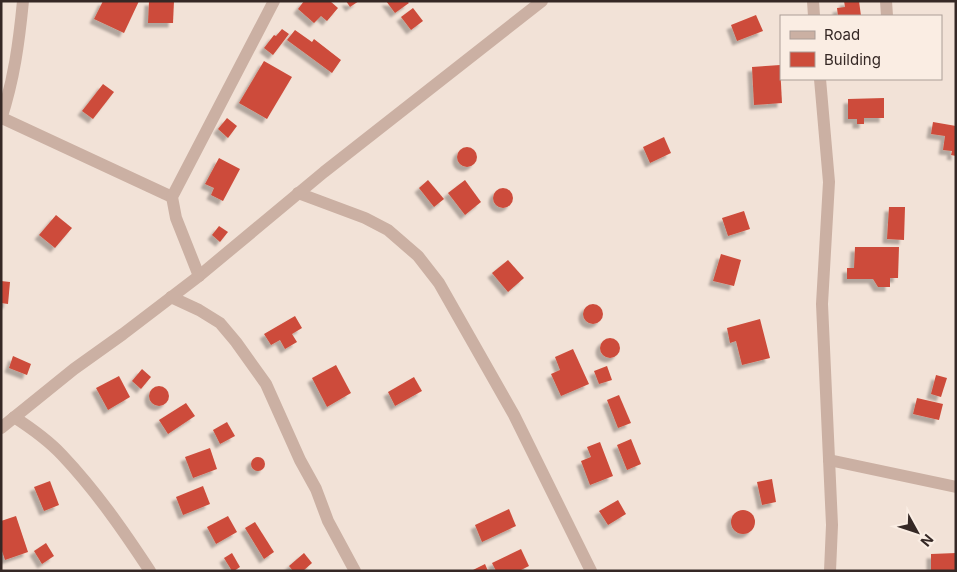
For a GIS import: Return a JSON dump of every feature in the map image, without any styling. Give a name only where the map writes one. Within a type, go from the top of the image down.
[{"type":"street","points":[[23,1],[19,45],[12,84],[2,118],[172,197]]},
{"type":"street","points":[[199,276],[176,218],[172,197],[274,1]]},
{"type":"street","points":[[1,428],[74,369],[199,276],[298,193],[542,1]]},
{"type":"street","points":[[813,1],[814,15]]},
{"type":"street","points":[[886,1],[887,15]]},
{"type":"street","points":[[820,80],[828,182],[822,304],[832,526],[830,571]]},
{"type":"street","points":[[298,193],[364,218],[388,230],[418,256],[439,283],[514,415],[591,571]]},
{"type":"street","points":[[172,297],[220,323],[266,384],[300,460],[316,489],[328,521],[355,571]]},
{"type":"street","points":[[14,416],[61,454],[115,517],[150,571]]},
{"type":"street","points":[[829,460],[956,487]]},
{"type":"building","points":[[103,1],[139,1],[124,33],[94,19]]},
{"type":"building","points":[[149,1],[174,1],[173,23],[148,23]]},
{"type":"building","points":[[304,1],[330,1],[338,8],[327,21],[321,16],[314,23],[298,9]]},
{"type":"building","points":[[346,1],[359,1],[350,7]]},
{"type":"building","points":[[386,1],[407,1],[409,3],[395,13]]},
{"type":"building","points":[[844,1],[859,1],[861,15],[838,15],[837,8],[845,7]]},
{"type":"building","points":[[413,8],[423,21],[411,30],[401,17]]},
{"type":"building","points":[[756,15],[763,31],[737,41],[731,25]]},
{"type":"building","points":[[282,29],[289,34],[273,55],[264,48],[274,35],[276,36]]},
{"type":"building","points":[[295,30],[312,42],[314,39],[341,60],[332,73],[287,40]]},
{"type":"building","points":[[264,61],[292,77],[267,119],[239,103]]},
{"type":"building","points":[[780,65],[782,103],[754,105],[752,67]]},
{"type":"building","points":[[103,84],[114,92],[93,119],[82,111]]},
{"type":"building","points":[[884,98],[884,118],[864,118],[864,124],[857,124],[857,119],[848,119],[848,99]]},
{"type":"building","points":[[227,118],[237,126],[228,138],[218,129]]},
{"type":"building","points":[[933,122],[956,126],[956,156],[951,155],[952,151],[943,150],[945,136],[931,134]]},
{"type":"building","points":[[664,137],[671,153],[650,163],[643,147]]},
{"type":"building","points":[[467,147],[474,150],[477,157],[474,164],[467,167],[460,164],[457,157],[460,150]]},
{"type":"building","points":[[219,158],[240,169],[223,201],[211,195],[214,188],[205,184]]},
{"type":"building","points":[[428,180],[444,199],[434,207],[419,188]]},
{"type":"building","points":[[465,180],[481,202],[465,215],[448,193]]},
{"type":"building","points":[[503,188],[510,191],[513,198],[510,205],[503,208],[496,205],[493,198],[496,191]]},
{"type":"building","points":[[889,207],[905,207],[904,240],[887,239]]},
{"type":"building","points":[[744,211],[750,229],[728,236],[722,218]]},
{"type":"building","points":[[56,215],[72,228],[55,248],[39,235]]},
{"type":"building","points":[[219,226],[228,232],[220,242],[212,235]]},
{"type":"building","points":[[855,247],[899,247],[898,278],[890,278],[890,287],[878,287],[873,279],[847,279],[847,268],[854,268]]},
{"type":"building","points":[[721,254],[741,260],[734,286],[713,281]]},
{"type":"building","points":[[508,260],[524,278],[508,292],[492,273]]},
{"type":"building","points":[[1,281],[10,282],[8,304],[1,303]]},
{"type":"building","points":[[593,304],[600,307],[603,314],[600,321],[593,324],[586,321],[583,314],[586,307]]},
{"type":"building","points":[[295,316],[302,328],[292,334],[297,342],[285,349],[280,340],[271,345],[264,334]]},
{"type":"building","points":[[760,319],[770,358],[742,365],[736,341],[730,343],[727,328]]},
{"type":"building","points":[[606,338],[614,338],[620,344],[620,352],[614,358],[606,358],[600,352],[600,344]]},
{"type":"building","points":[[573,349],[589,384],[561,396],[551,374],[560,370],[555,357]]},
{"type":"building","points":[[13,356],[31,364],[27,375],[9,368]]},
{"type":"building","points":[[336,365],[351,393],[327,407],[312,378]]},
{"type":"building","points":[[607,366],[612,380],[599,384],[594,371]]},
{"type":"building","points":[[142,369],[151,377],[141,389],[132,381]]},
{"type":"building","points":[[936,375],[947,378],[941,397],[931,394]]},
{"type":"building","points":[[119,376],[130,397],[108,410],[96,388]]},
{"type":"building","points":[[414,377],[422,391],[395,406],[388,392]]},
{"type":"building","points":[[159,386],[166,389],[169,396],[166,403],[159,406],[152,403],[149,396],[152,389]]},
{"type":"building","points":[[619,395],[631,423],[618,428],[607,400]]},
{"type":"building","points":[[917,398],[943,404],[939,420],[913,414]]},
{"type":"building","points":[[186,403],[195,416],[168,434],[159,420]]},
{"type":"building","points":[[227,422],[235,436],[220,444],[213,430]]},
{"type":"building","points":[[631,439],[641,464],[627,470],[617,445]]},
{"type":"building","points":[[600,442],[613,476],[590,485],[581,461],[591,457],[587,447]]},
{"type":"building","points":[[210,448],[217,469],[193,478],[185,457]]},
{"type":"building","points":[[258,457],[263,459],[265,464],[263,469],[258,471],[253,469],[251,464],[253,459]]},
{"type":"building","points":[[772,479],[776,502],[762,505],[757,482]]},
{"type":"building","points":[[50,481],[59,505],[44,511],[34,487]]},
{"type":"building","points":[[203,486],[210,504],[183,515],[176,497]]},
{"type":"building","points":[[618,500],[626,514],[608,525],[599,511]]},
{"type":"building","points":[[509,509],[516,526],[482,542],[475,525]]},
{"type":"building","points":[[743,510],[751,514],[755,522],[751,530],[743,534],[735,530],[731,522],[735,514]]},
{"type":"building","points":[[16,516],[28,552],[5,560],[1,548],[1,521]]},
{"type":"building","points":[[228,516],[237,532],[216,544],[207,527]]},
{"type":"building","points":[[255,522],[274,552],[264,559],[245,528]]},
{"type":"building","points":[[46,543],[54,556],[42,564],[34,551]]},
{"type":"building","points":[[521,549],[529,566],[519,571],[496,571],[492,563]]},
{"type":"building","points":[[232,553],[240,567],[234,571],[232,571],[224,558]]},
{"type":"building","points":[[304,553],[312,563],[303,571],[293,571],[289,566]]},
{"type":"building","points":[[956,553],[956,571],[931,571],[931,554]]},
{"type":"building","points":[[485,564],[488,571],[471,571]]}]
